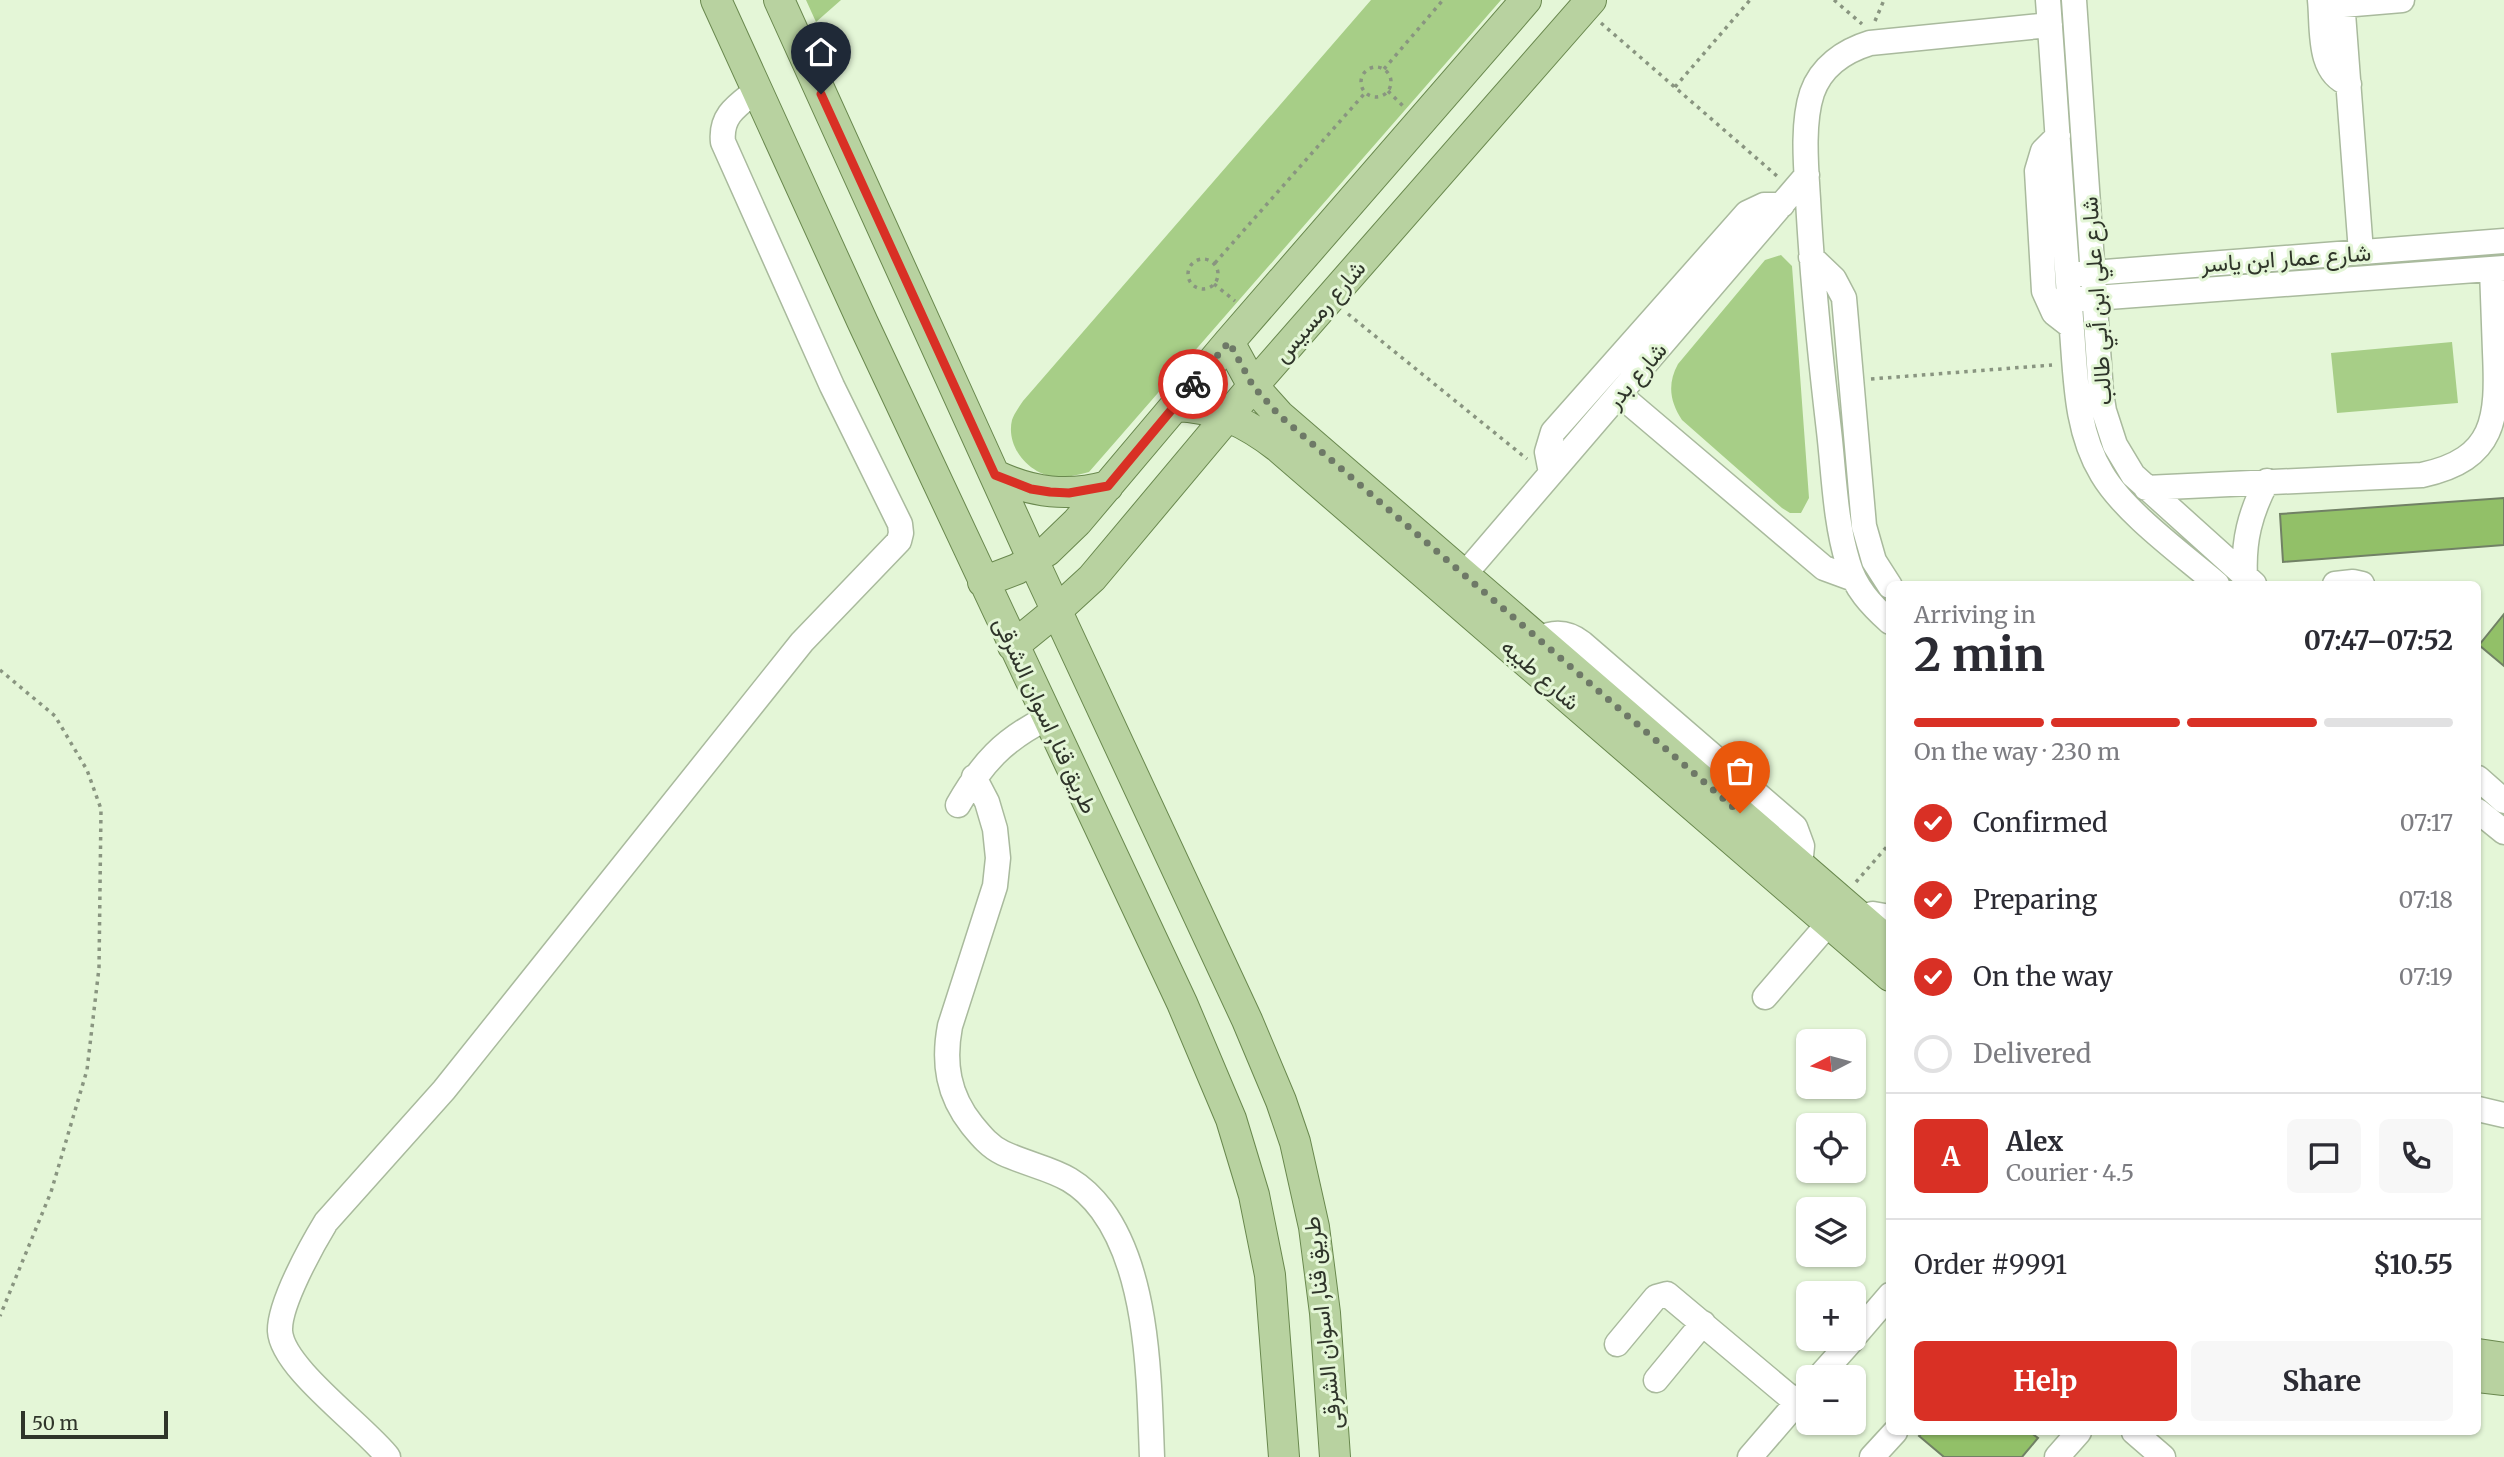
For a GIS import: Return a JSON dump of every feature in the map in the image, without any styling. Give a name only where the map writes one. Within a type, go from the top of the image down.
[{"type":"main road","name":"طريق قنا, اسوان الشرقى","points":[[716,0],[857,312],[1191,1023],[1231,1119],[1244,1158],[1270,1275],[1284,1457]]},
{"type":"main road","name":"طريق قنا, اسوان الشرقى","points":[[779,0],[1056,611],[1247,1020],[1281,1101],[1303,1174],[1314,1227],[1324,1303],[1335,1457]]},
{"type":"main road","name":"شارع رمسيس","points":[[983,582],[1033,560],[1062,537],[1526,0]]},
{"type":"main road","name":"شارع رمسيس","points":[[1013,646],[1056,611],[1105,562],[1253,386],[1588,4]]},
{"type":"main road","name":"شارع طيبه","points":[[1229,342],[1253,386],[1279,415],[1800,866],[1844,910],[1886,970]]},
{"type":"main road","name":"شارع طيبه","points":[[1175,407],[1202,409],[1228,416],[1278,447],[1844,910],[1886,940]]},
{"type":"main road","points":[[995,475],[1022,486],[1050,492],[1069,493],[1108,486]]},
{"type":"main road","points":[[2481,1354],[2504,1358]]},
{"type":"main road","points":[[2481,1377],[2504,1380]]},
{"type":"street","name":"شارع علي ابن أبي طالب","points":[[2049,0],[2075,364],[2080,418],[2085,438],[2102,475],[2128,507],[2214,581]]},
{"type":"street","name":"شارع علي ابن أبي طالب","points":[[2074,0],[2102,393],[2108,428],[2123,461],[2146,488],[2249,581]]},
{"type":"street","points":[[2361,252],[2349,84],[2335,2],[2402,0]]},
{"type":"street","points":[[1858,586],[1840,529],[1811,257],[1794,190],[1810,102],[1821,76],[1842,55],[1870,43],[2050,25]]},
{"type":"street","points":[[388,1457],[302,1371],[282,1341],[280,1328],[283,1311],[312,1245],[326,1222],[444,1090],[802,642],[899,541],[900,524],[832,386],[723,142],[722,132],[731,110],[757,90]]},
{"type":"street","points":[[2058,136],[2043,151],[2037,171],[2044,292],[2054,313],[2072,327]]},
{"type":"street","points":[[1549,474],[1546,452],[1553,432],[1747,213],[1794,190]]},
{"type":"street","name":"شارع بدر","points":[[1464,575],[1794,190]]},
{"type":"street","name":"شارع عمار ابن ياسر","points":[[2068,274],[2504,241]]},
{"type":"street","points":[[1811,257],[1834,279],[1844,298],[1864,526],[1871,553],[1886,582],[1858,586]]},
{"type":"street","points":[[2146,488],[2422,475],[2446,470],[2468,458],[2485,439],[2494,416],[2497,391],[2498,269]]},
{"type":"street","name":"شارع عمار ابن ياسر","points":[[2070,300],[2498,269]]},
{"type":"street","points":[[1620,395],[1824,568],[1858,586],[1886,618]]},
{"type":"street","points":[[2249,581],[2245,537],[2250,517],[2267,481]]},
{"type":"street","points":[[958,805],[974,778],[1006,742],[1047,718]]},
{"type":"street","points":[[974,778],[987,802],[995,830],[998,858],[995,886],[950,1026],[946,1070],[952,1093],[962,1113],[987,1142],[1000,1151],[1060,1173],[1074,1181],[1102,1211],[1115,1232],[1133,1280],[1146,1347],[1153,1457]]},
{"type":"street","points":[[2481,781],[2504,801]]},
{"type":"street","points":[[2481,813],[2504,832]]},
{"type":"street","points":[[1765,997],[1844,910],[1886,916]]},
{"type":"street","points":[[2481,1110],[2504,1115]]},
{"type":"street","points":[[1616,1344],[1652,1301],[1661,1294],[1672,1296],[1703,1323],[1796,1393]]},
{"type":"street","points":[[1866,1323],[1886,1300]]},
{"type":"street","points":[[1656,1380],[1703,1323]]},
{"type":"street","points":[[1829,1365],[1842,1351]]},
{"type":"street","points":[[1751,1457],[1796,1404]]},
{"type":"street","points":[[2057,1457],[2075,1435]]},
{"type":"street","points":[[2137,1435],[2163,1457]]},
{"type":"path","points":[[1384,69],[1443,0]]},
{"type":"path","points":[[1675,87],[1750,0]]},
{"type":"path","points":[[1834,0],[1863,24]]},
{"type":"path","points":[[1588,4],[1675,87],[1794,190]]},
{"type":"path","points":[[1371,67],[1384,69],[1391,79],[1388,92],[1377,97],[1365,93],[1361,88],[1362,75],[1371,67]]},
{"type":"path","points":[[1214,263],[1365,93]]},
{"type":"path","points":[[1203,258],[1214,263],[1219,274],[1214,285],[1203,289],[1193,285],[1188,274],[1193,263],[1203,258]]},
{"type":"path","points":[[1330,299],[1549,474]]},
{"type":"path","points":[[1851,380],[2075,364]]},
{"type":"path","points":[[0,670],[55,716],[87,770],[101,809],[99,968],[88,1069],[51,1192],[0,1316]]},
{"type":"path","points":[[1844,910],[1886,849]]},
{"type":"green space","points":[[806,0],[841,0],[816,22]]},
{"type":"green space","points":[[1371,0],[1501,0],[1089,472],[1062,477],[1041,473],[1032,467],[1017,451],[1011,431],[1012,420],[1023,401]]},
{"type":"green space","points":[[1781,255],[1792,266],[1809,498],[1801,513],[1790,513],[1782,508],[1682,420],[1671,393],[1672,379],[1678,364],[1765,260]]},
{"type":"green space","points":[[2452,342],[2458,403],[2337,413],[2331,353]]},
{"type":"building","points":[[2504,498],[2504,545],[2283,562],[2280,514]]},
{"type":"building","points":[[2504,614],[2504,666],[2481,647],[2481,643]]},
{"type":"building","points":[[2034,1435],[2038,1438],[2022,1457],[1944,1457],[1919,1436]]},
{"type":"way so far","points":[[1193,384],[1229,342],[1253,386],[1279,415],[1740,813]]},
{"type":"route","points":[[821,94],[995,475],[1031,489],[1050,492],[1089,491],[1108,486],[1193,384]]}]
